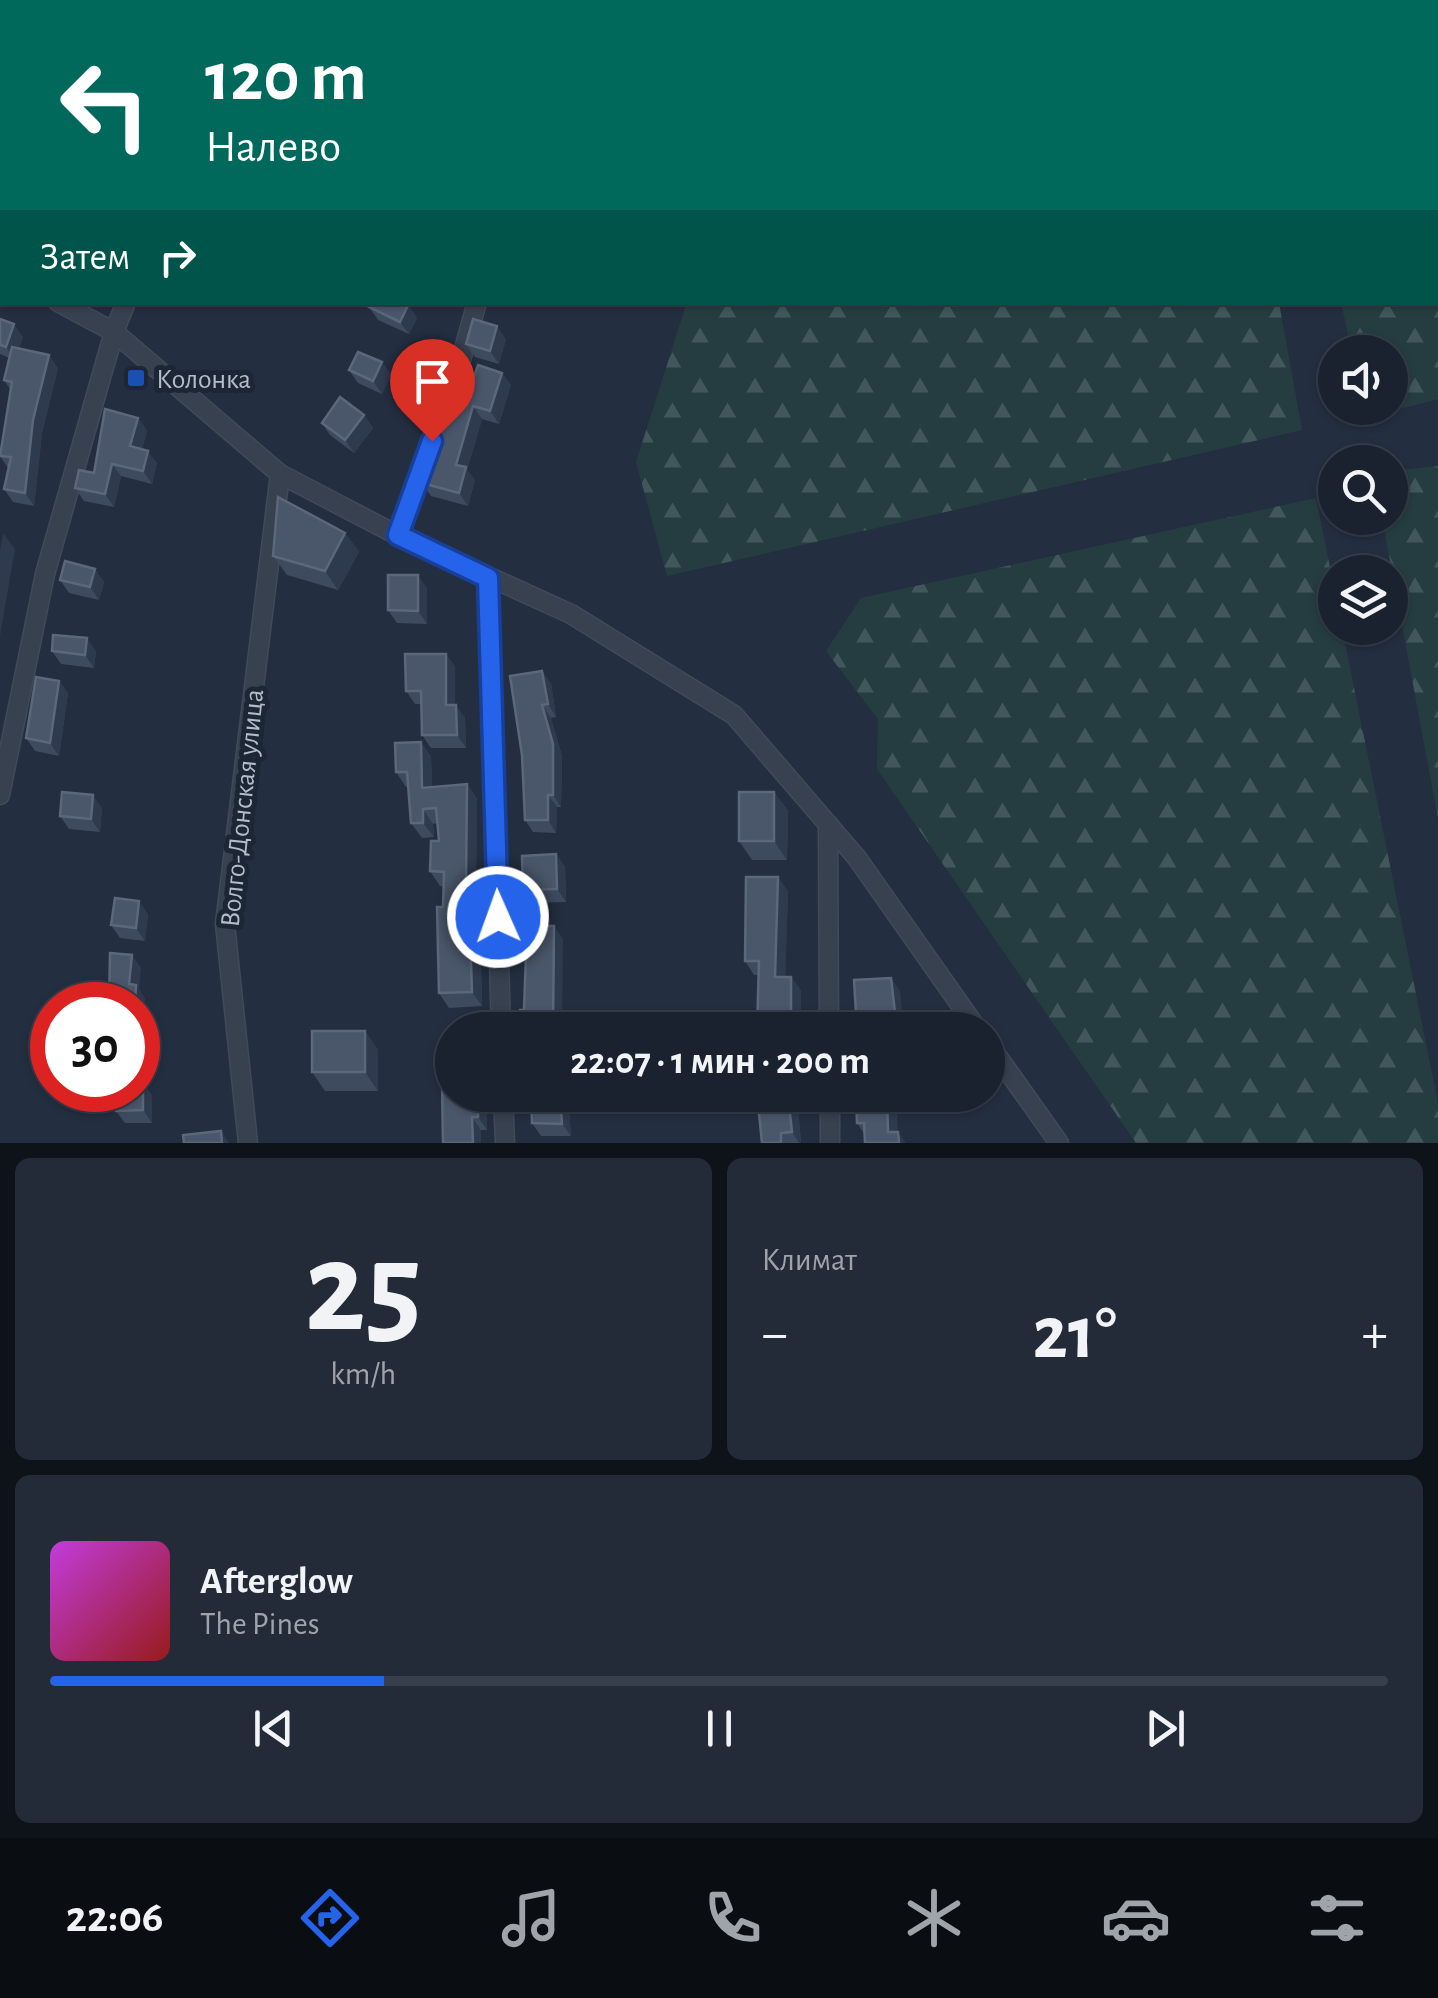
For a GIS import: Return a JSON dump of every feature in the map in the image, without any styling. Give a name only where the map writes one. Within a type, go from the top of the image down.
[{"type":"street","points":[[64,305],[114,332],[280,474],[398,535],[571,614],[734,715],[828,824],[965,1012]]},
{"type":"street","points":[[0,795],[45,574],[125,305]]},
{"type":"street","points":[[398,535],[456,378],[476,305]]},
{"type":"street","name":"Волго-Донская улица","points":[[248,1143],[225,924],[280,474]]},
{"type":"street","points":[[488,578],[500,1012]]},
{"type":"street","points":[[828,824],[829,1012]]},
{"type":"street","points":[[1005,1067],[1059,1143]]},
{"type":"street","points":[[503,1112],[504,1143]]},
{"type":"street","points":[[830,1112],[830,1143]]},
{"type":"green space","points":[[686,305],[1279,305],[1302,430],[667,576],[636,462]]},
{"type":"green space","points":[[1341,305],[1438,305],[1438,399],[1408,407],[1408,335],[1348,335]]},
{"type":"green space","points":[[1438,466],[1438,818],[1406,645],[1408,555],[1389,555],[1385,535],[1408,535],[1408,469]]},
{"type":"green space","points":[[1316,498],[1318,535],[1323,535],[1328,555],[1318,555],[1318,645],[1345,645],[1438,1103],[1438,1143],[1136,1143],[877,769],[878,719],[826,651],[861,598]]},
{"type":"building","points":[[370,305],[408,305],[400,322]]},
{"type":"building","points":[[0,319],[14,324],[6,347],[0,345]]},
{"type":"building","points":[[473,319],[497,326],[490,351],[466,344]]},
{"type":"building","points":[[12,347],[49,355],[33,420],[25,493],[4,489],[11,457],[0,456],[12,382],[4,380]]},
{"type":"building","points":[[358,352],[382,362],[373,381],[349,370]]},
{"type":"building","points":[[478,365],[502,373],[490,411],[473,406],[456,465],[466,467],[459,493],[422,483],[440,420],[447,422],[460,380],[472,383]]},
{"type":"building","points":[[340,397],[364,415],[345,440],[322,423]]},
{"type":"building","points":[[105,409],[138,418],[130,446],[148,451],[143,471],[112,464],[105,494],[75,488],[79,470],[94,473]]},
{"type":"building","points":[[278,497],[345,533],[325,571],[273,556]]},
{"type":"building","points":[[65,561],[95,569],[90,587],[60,580]]},
{"type":"building","points":[[388,575],[418,575],[418,611],[388,610]]},
{"type":"building","points":[[53,635],[87,638],[85,655],[52,651]]},
{"type":"building","points":[[405,654],[446,654],[446,705],[456,705],[457,735],[422,735],[421,691],[406,691]]},
{"type":"building","points":[[542,671],[548,704],[542,705],[553,744],[553,795],[548,795],[548,820],[525,820],[522,755],[510,676]]},
{"type":"building","points":[[36,677],[59,681],[50,743],[26,738]]},
{"type":"building","points":[[421,742],[422,788],[467,784],[466,883],[474,883],[475,888],[474,903],[469,903],[472,992],[439,993],[437,907],[443,907],[444,872],[430,871],[431,841],[439,841],[436,808],[423,809],[423,823],[411,823],[407,772],[396,772],[395,743]]},
{"type":"building","points":[[62,792],[93,795],[91,819],[60,816]]},
{"type":"building","points":[[739,792],[774,792],[774,841],[739,841]]},
{"type":"building","points":[[556,854],[557,889],[523,890],[522,856]]},
{"type":"building","points":[[746,877],[778,877],[775,977],[791,977],[791,1012],[758,1012],[759,961],[745,961]]},
{"type":"building","points":[[115,898],[139,901],[136,928],[111,925]]},
{"type":"building","points":[[527,925],[554,926],[553,1012],[520,1012],[524,1010]]},
{"type":"building","points":[[110,953],[132,955],[129,982],[109,982]]},
{"type":"building","points":[[891,978],[895,1012],[856,1012],[854,980]]},
{"type":"building","points":[[312,1031],[365,1031],[365,1072],[312,1072]]},
{"type":"building","points":[[442,1112],[478,1112],[478,1117],[472,1117],[473,1143],[443,1143]]},
{"type":"building","points":[[532,1112],[561,1112],[562,1124],[532,1123]]},
{"type":"building","points":[[759,1112],[790,1112],[792,1132],[781,1133],[781,1143],[762,1143]]},
{"type":"building","points":[[857,1112],[887,1112],[888,1132],[898,1132],[899,1143],[865,1143],[864,1123],[857,1123]]},
{"type":"building","points":[[221,1131],[222,1143],[184,1143],[183,1135]]},
{"type":"place","name":"Колонка","points":[[136,378]]},
{"type":"route","points":[[432,441],[398,535],[488,578],[498,917]]}]
